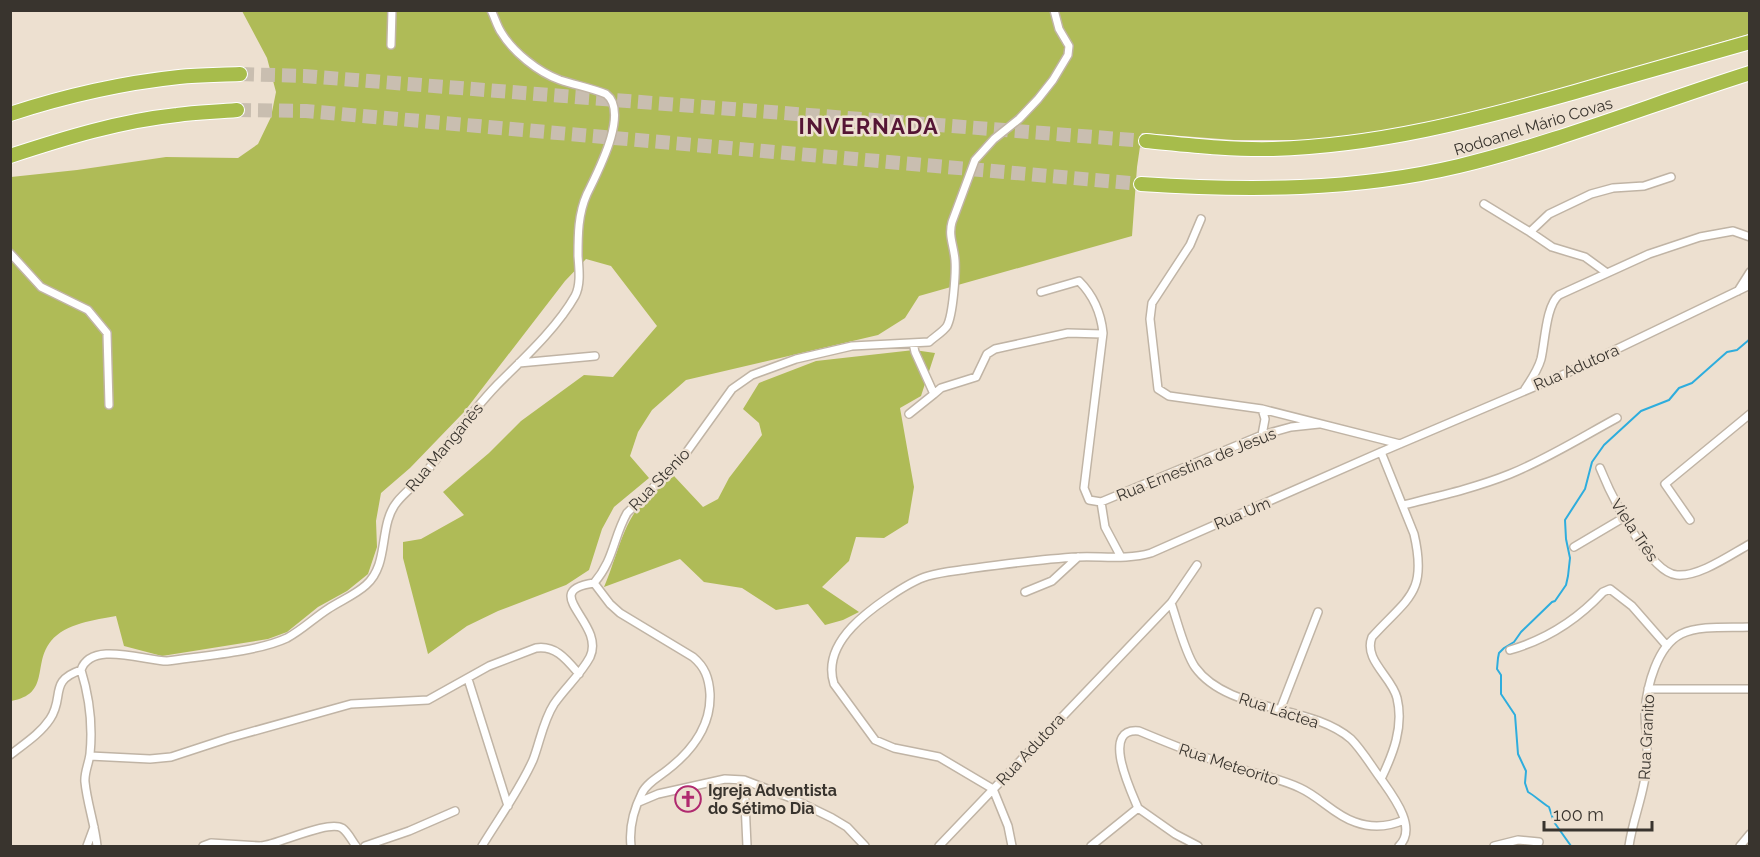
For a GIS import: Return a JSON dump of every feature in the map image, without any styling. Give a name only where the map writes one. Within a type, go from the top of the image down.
[{"type":"highway","name":"Rodoanel Mário Covas","points":[[1146,141],[1233,148],[1304,147],[1445,127],[1749,42]]},
{"type":"highway","name":"Rodoanel Mário Covas","points":[[1141,184],[1201,188],[1306,187],[1379,180],[1456,167],[1514,152],[1749,73]]},
{"type":"highway","points":[[10,114],[52,101],[114,87],[180,77],[240,74]]},
{"type":"highway","points":[[10,156],[60,139],[117,125],[177,115],[237,110]]},
{"type":"street","points":[[391,45],[392,10]]},
{"type":"street","name":"Rua Manganês","points":[[10,755],[49,721],[54,712],[63,680],[70,674],[81,670],[86,662],[104,654],[115,653],[167,661],[239,651],[275,642],[287,638],[325,610],[361,589],[372,578],[380,559],[387,523],[397,501],[421,478],[495,387],[558,319],[575,296],[579,281],[579,227],[582,208],[606,156],[615,113],[614,104],[612,98],[606,94],[545,73],[501,33],[491,10]]},
{"type":"street","points":[[934,394],[913,343],[929,342],[947,325],[953,298],[955,258],[950,232],[975,160],[994,139],[1038,99],[1068,55],[1069,46],[1059,29],[1054,10]]},
{"type":"street","points":[[1530,232],[1549,214],[1591,194],[1613,188],[1644,186],[1671,177]]},
{"type":"street","points":[[1484,204],[1552,247],[1585,257],[1607,273]]},
{"type":"street","points":[[1201,219],[1190,245],[1152,303],[1150,319],[1158,389],[1169,396],[1263,409],[1400,444]]},
{"type":"street","points":[[1525,390],[1540,361],[1548,316],[1556,298],[1649,254],[1700,237],[1733,231],[1749,237]]},
{"type":"street","points":[[10,253],[41,287],[88,310],[107,333],[108,405]]},
{"type":"street","points":[[1738,291],[1749,272]]},
{"type":"street","name":"Rua Ernestina de Jesus","points":[[1041,292],[1079,281],[1093,299],[1101,318],[1102,334],[1084,488],[1089,500],[1101,502],[1262,435],[1291,427],[1318,424]]},
{"type":"street","name":"Rua Adutora","points":[[1400,444],[1567,373],[1749,285]]},
{"type":"street","points":[[909,414],[941,388],[976,377],[987,354],[995,349],[1068,333],[1102,334]]},
{"type":"street","name":"Rua Stenio","points":[[482,846],[508,806],[533,758],[553,705],[591,656],[591,631],[573,605],[571,595],[579,585],[594,583],[610,560],[621,523],[627,513],[681,460],[732,389],[753,375],[796,358],[852,346],[913,343]]},
{"type":"street","points":[[519,363],[595,356]]},
{"type":"street","points":[[1262,435],[1265,419],[1263,409]]},
{"type":"street","points":[[1690,520],[1665,484],[1749,414]]},
{"type":"street","points":[[1403,505],[1469,488],[1510,474],[1617,418]]},
{"type":"street","name":"Rua Um","points":[[1019,562],[1078,557],[1121,557],[1150,553],[1400,444]]},
{"type":"street","points":[[1381,452],[1418,549],[1419,571],[1410,598],[1372,637],[1369,644],[1373,658],[1394,689],[1399,719],[1397,740],[1381,779]]},
{"type":"street","name":"Viela Três","points":[[1600,468],[1623,518],[1660,567],[1668,573],[1692,574],[1749,544]]},
{"type":"street","points":[[1101,502],[1105,527],[1121,557]]},
{"type":"street","points":[[1574,547],[1623,518]]},
{"type":"street","points":[[1025,592],[1052,581],[1078,557]]},
{"type":"street","name":"Rua Adutora","points":[[1019,562],[939,573],[913,582],[861,618],[844,636],[835,651],[831,675],[834,684],[875,740],[894,748],[939,757],[993,789],[1171,603],[1197,565]]},
{"type":"street","points":[[594,583],[620,613],[701,664],[709,684],[710,711],[702,731],[685,754],[642,791],[631,824],[631,846]]},
{"type":"street","points":[[1510,650],[1549,636],[1570,623],[1603,592],[1610,590],[1618,594],[1636,611],[1667,646],[1680,635],[1692,631],[1749,627]]},
{"type":"street","name":"Rua Láctea","points":[[1171,603],[1191,660],[1203,676],[1232,694],[1333,728],[1351,740],[1381,779],[1404,820]]},
{"type":"street","points":[[1280,710],[1318,612]]},
{"type":"street","name":"Rua Granito","points":[[1629,846],[1645,782],[1648,759],[1645,711],[1648,689],[1653,670],[1667,646]]},
{"type":"street","points":[[90,756],[150,759],[171,757],[229,738],[351,704],[428,700],[501,660],[544,647],[562,655],[579,674]]},
{"type":"street","points":[[81,670],[88,693],[92,721],[90,756],[85,780],[95,824],[97,846]]},
{"type":"street","points":[[468,679],[508,806]]},
{"type":"street","points":[[1648,689],[1749,689]]},
{"type":"street","name":"Rua Meteorito","points":[[1138,808],[1123,770],[1120,751],[1121,738],[1125,732],[1132,730],[1232,767],[1301,788],[1339,815],[1356,823],[1391,826],[1404,820]]},
{"type":"street","points":[[639,802],[658,794],[725,779],[744,780],[832,818],[847,827],[865,846]]},
{"type":"street","points":[[744,780],[747,846]]},
{"type":"street","points":[[939,846],[993,789],[1008,826],[1012,846]]},
{"type":"street","points":[[1091,846],[1138,808],[1175,834],[1198,846]]},
{"type":"street","points":[[365,846],[409,831],[455,811]]},
{"type":"street","points":[[1399,846],[1405,838],[1404,820]]},
{"type":"street","points":[[87,846],[95,824]]},
{"type":"street","points":[[203,846],[211,843],[271,845],[335,826],[346,831],[356,846]]},
{"type":"street","points":[[1740,846],[1749,834]]},
{"type":"street","points":[[1494,846],[1518,840],[1539,842]]},
{"type":"green space","points":[[242,11],[1749,11],[1749,34],[1512,103],[1443,120],[1366,134],[1308,140],[1234,140],[1142,133],[1132,236],[919,296],[905,318],[878,335],[686,380],[652,410],[638,432],[630,456],[649,478],[614,507],[602,529],[589,570],[566,585],[498,611],[467,626],[428,654],[403,558],[403,542],[421,539],[464,515],[443,492],[489,453],[521,421],[584,375],[613,377],[657,326],[611,266],[586,259],[565,281],[464,412],[410,468],[381,493],[376,521],[377,547],[368,574],[347,591],[318,607],[287,632],[268,639],[162,656],[124,646],[116,616],[81,623],[65,630],[51,641],[45,650],[36,685],[31,692],[11,701],[11,177],[166,157],[238,158],[258,144],[271,117],[276,92],[267,58]]},
{"type":"green space","points":[[914,350],[935,353],[921,396],[900,408],[914,487],[908,523],[884,538],[856,537],[849,561],[822,587],[859,612],[825,625],[808,604],[776,610],[742,588],[704,582],[680,559],[604,587],[629,522],[641,504],[657,489],[674,476],[703,507],[718,499],[729,478],[762,435],[759,423],[743,409],[759,383],[816,361]]},
{"type":"waterway","points":[[1571,846],[1554,822],[1549,807],[1528,792],[1525,783],[1526,771],[1518,754],[1515,715],[1501,694],[1501,675],[1497,669],[1499,653],[1514,642],[1521,632],[1555,601],[1566,585],[1570,558],[1565,520],[1585,489],[1592,462],[1604,445],[1641,411],[1669,400],[1679,388],[1692,383],[1727,352],[1737,350],[1750,339]]},
{"type":"tunnel","points":[[240,74],[304,76],[1146,141]]},
{"type":"tunnel","points":[[237,110],[306,111],[1141,184]]},
{"type":"place","name":"Igreja Adventista do Sétimo Dia","points":[[688,799]]},
{"type":"district","name":"INVERNADA","points":[[869,126]]}]
